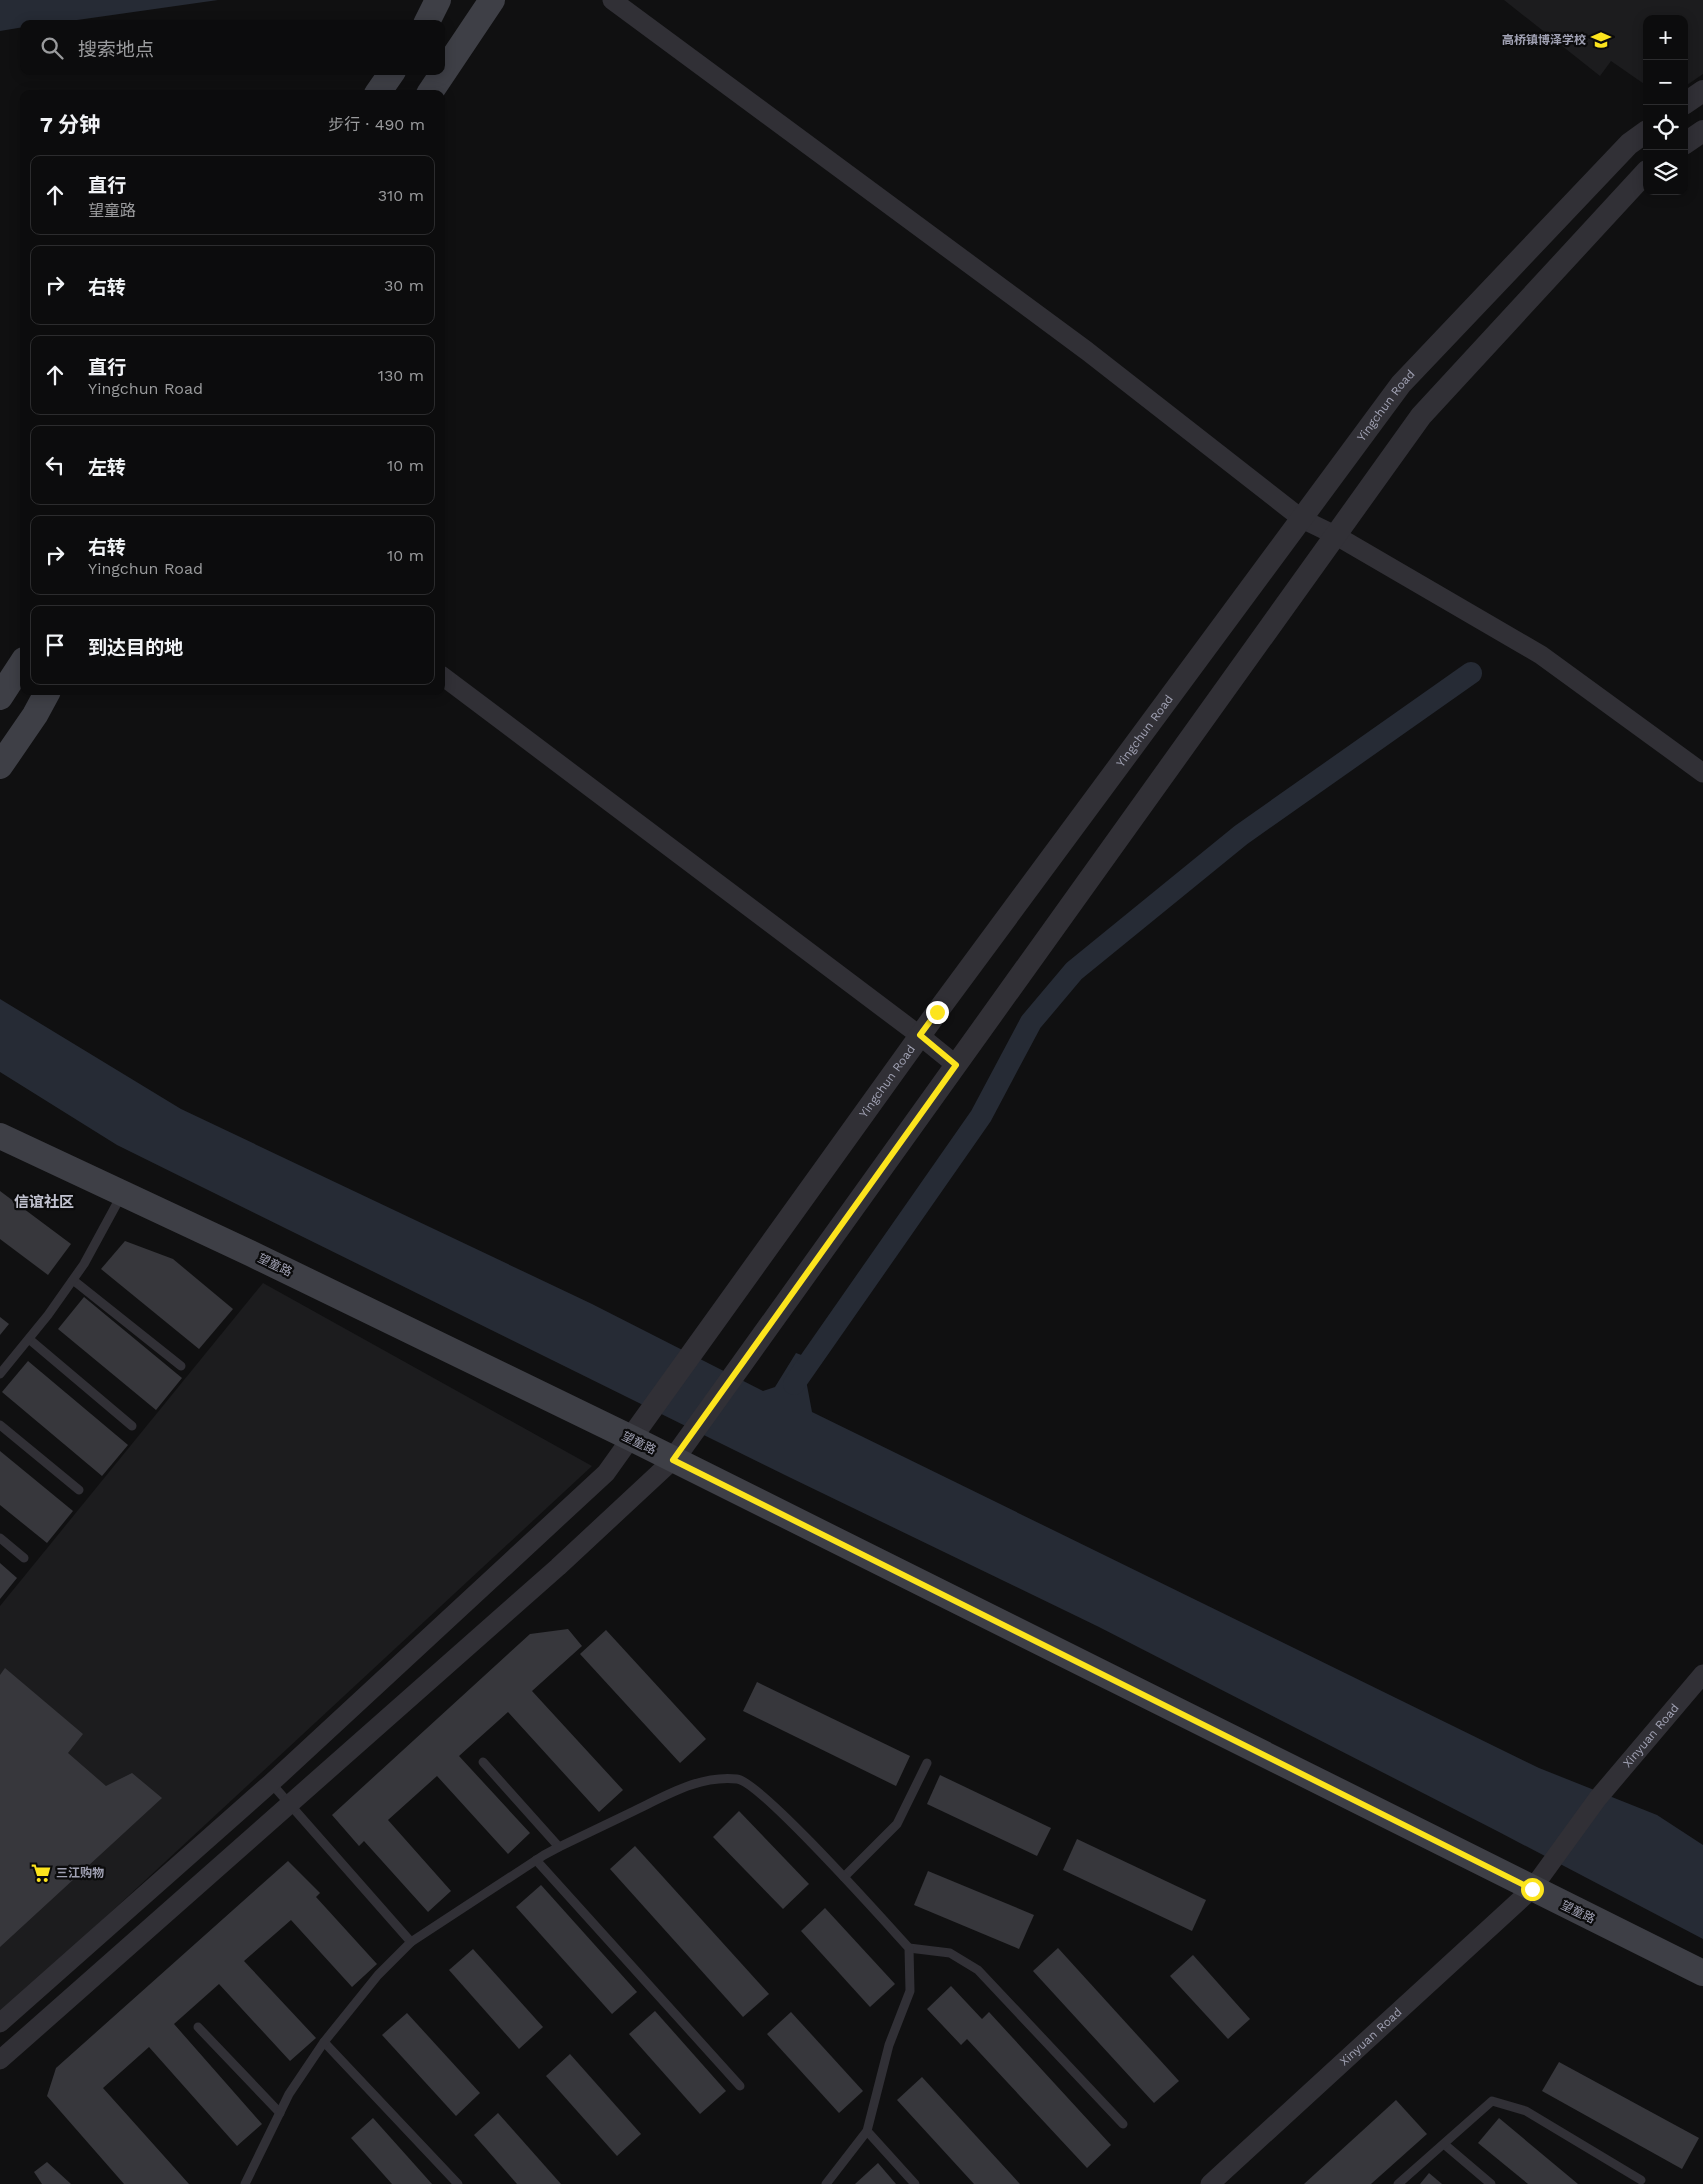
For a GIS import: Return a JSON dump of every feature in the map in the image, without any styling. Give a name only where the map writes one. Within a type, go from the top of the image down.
[{"type":"main road","points":[[428,20],[438,0]]},
{"type":"main road","points":[[445,70],[492,0]]},
{"type":"main road","points":[[380,90],[390,75]]},
{"type":"main road","points":[[432,90],[442,75]]},
{"type":"main road","points":[[0,697],[20,666]]},
{"type":"main road","points":[[0,766],[45,695]]},
{"type":"main road","name":"望童路","points":[[0,1136],[261,1258],[1538,1879],[1703,1973]]},
{"type":"street","points":[[612,0],[1087,351],[1302,519],[1336,535],[1541,655],[1703,773]]},
{"type":"street","points":[[1688,101],[1703,91]]},
{"type":"street","points":[[1688,141],[1703,131]]},
{"type":"street","name":"Yingchun Road","points":[[631,1438],[920,1035],[1401,384],[1629,144],[1643,134]]},
{"type":"street","points":[[0,2060],[558,1567],[673,1460],[1421,416],[1643,175]]},
{"type":"street","points":[[445,678],[920,1035],[956,1065]]},
{"type":"street","points":[[0,2023],[271,1783],[606,1473],[631,1438]]},
{"type":"street","name":"Xinyuan Road","points":[[1210,2184],[1538,1879],[1598,1798],[1703,1674]]},
{"type":"lane","points":[[0,1374],[29,1339],[84,1264],[122,1193]]},
{"type":"lane","points":[[73,1280],[180,1366]]},
{"type":"lane","points":[[29,1339],[132,1426]]},
{"type":"lane","points":[[0,1425],[79,1490]]},
{"type":"lane","points":[[0,1538],[24,1558]]},
{"type":"lane","points":[[482,1762],[559,1847]]},
{"type":"lane","points":[[844,1877],[897,1824],[927,1764]]},
{"type":"lane","points":[[246,2184],[289,2094],[324,2042],[378,1975],[411,1942],[559,1847],[680,1788],[709,1779],[740,1779],[765,1798],[844,1877],[909,1948],[950,1953],[978,1970],[1123,2124]]},
{"type":"lane","points":[[271,1783],[411,1942]]},
{"type":"lane","points":[[536,1860],[740,2086]]},
{"type":"lane","points":[[826,2184],[867,2131],[889,2045],[910,1991],[909,1948]]},
{"type":"lane","points":[[198,2027],[280,2113]]},
{"type":"lane","points":[[324,2042],[458,2184]]},
{"type":"lane","points":[[1398,2184],[1492,2101],[1526,2110],[1641,2180]]},
{"type":"lane","points":[[867,2131],[914,2184]]},
{"type":"lane","points":[[1444,2144],[1491,2184]]},
{"type":"shaded area","points":[[0,0],[218,0],[77,20],[20,20],[20,28],[0,31]]},
{"type":"shaded area","name":"高桥镇博泽学校","points":[[1504,0],[1703,0],[1703,74],[1688,84],[1688,15],[1643,15],[1643,83],[1611,61],[1600,76]]},
{"type":"shaded area","points":[[0,999],[181,1109],[592,1304],[763,1391],[775,1387],[796,1353],[820,1362],[806,1380],[812,1412],[1539,1768],[1657,1815],[1703,1845],[1703,1939],[1099,1627],[789,1477],[117,1145],[0,1072]]},
{"type":"shaded area","points":[[263,1283],[592,1466],[0,2015],[0,1606]]},
{"type":"building","points":[[0,1191],[71,1244],[48,1275],[0,1239]]},
{"type":"building","points":[[125,1241],[173,1259],[233,1309],[199,1349],[101,1269]]},
{"type":"building","points":[[84,1297],[182,1378],[156,1410],[58,1329]]},
{"type":"building","points":[[0,1317],[9,1324],[0,1335]]},
{"type":"building","points":[[28,1361],[128,1445],[102,1476],[2,1392]]},
{"type":"building","points":[[0,1451],[73,1511],[47,1543],[0,1505]]},
{"type":"building","points":[[0,1563],[17,1578],[0,1599]]},
{"type":"building","points":[[568,1629],[582,1646],[532,1691],[623,1790],[599,1812],[508,1712],[459,1756],[530,1833],[508,1854],[437,1776],[388,1820],[451,1891],[428,1912],[364,1841],[359,1846],[332,1815],[530,1634]]},
{"type":"building","points":[[606,1630],[706,1739],[680,1763],[580,1654]]},
{"type":"building","name":"三江购物","points":[[5,1668],[83,1734],[68,1753],[106,1786],[132,1773],[162,1798],[0,1947],[0,1675]]},
{"type":"building","points":[[757,1682],[910,1756],[896,1786],[743,1711]]},
{"type":"building","points":[[940,1775],[1051,1828],[1037,1856],[927,1804]]},
{"type":"building","points":[[739,1811],[809,1884],[783,1909],[713,1837]]},
{"type":"building","points":[[1077,1839],[1206,1900],[1192,1931],[1063,1870]]},
{"type":"building","points":[[635,1846],[769,1994],[743,2017],[610,1869]]},
{"type":"building","points":[[288,1861],[320,1893],[316,1897],[377,1964],[352,1987],[291,1920],[244,1961],[316,2038],[290,2061],[219,1984],[174,2024],[262,2124],[237,2146],[149,2047],[103,2088],[189,2184],[124,2184],[47,2096],[56,2068]]},
{"type":"building","points":[[928,1871],[1034,1915],[1019,1949],[914,1905]]},
{"type":"building","points":[[541,1885],[637,1992],[612,2014],[516,1907]]},
{"type":"building","points":[[825,1908],[895,1984],[870,2007],[801,1931]]},
{"type":"building","points":[[1058,1948],[1179,2081],[1154,2103],[1033,1971]]},
{"type":"building","points":[[473,1949],[543,2027],[519,2049],[449,1970]]},
{"type":"building","points":[[1193,1955],[1250,2019],[1228,2039],[1170,1976]]},
{"type":"building","points":[[951,1986],[982,2019],[989,2012],[1111,2145],[1087,2168],[967,2039],[961,2045],[927,2009]]},
{"type":"building","points":[[655,2011],[726,2091],[700,2114],[629,2034]]},
{"type":"building","points":[[791,2012],[863,2091],[839,2113],[767,2034]]},
{"type":"building","points":[[407,2013],[480,2093],[456,2116],[382,2035]]},
{"type":"building","points":[[570,2054],[641,2134],[617,2156],[546,2076]]},
{"type":"building","points":[[1559,2062],[1699,2138],[1682,2169],[1542,2091]]},
{"type":"building","points":[[922,2077],[1020,2184],[974,2184],[897,2100]]},
{"type":"building","points":[[1396,2100],[1427,2134],[1371,2184],[1304,2184]]},
{"type":"building","points":[[498,2113],[561,2184],[517,2184],[474,2135]]},
{"type":"building","points":[[373,2118],[432,2184],[392,2184],[351,2138]]},
{"type":"building","points":[[1499,2118],[1578,2184],[1528,2184],[1478,2143]]},
{"type":"building","points":[[47,2162],[71,2184],[42,2184],[34,2172]]},
{"type":"building","points":[[878,2163],[896,2184],[855,2184]]},
{"type":"building","points":[[1429,2173],[1442,2184],[1420,2184]]},
{"type":"waterway","points":[[794,1384],[981,1116],[1031,1022],[1074,971],[1241,835],[1471,673]]},
{"type":"place","name":"高桥镇博泽学校","points":[[1601,40]]},
{"type":"place","name":"三江购物","points":[[41,1873]]},
{"type":"district","name":"信谊社区","points":[[44,1202]]},
{"type":"route","points":[[937,1012],[920,1035],[956,1065],[673,1460],[1532,1889]]}]
